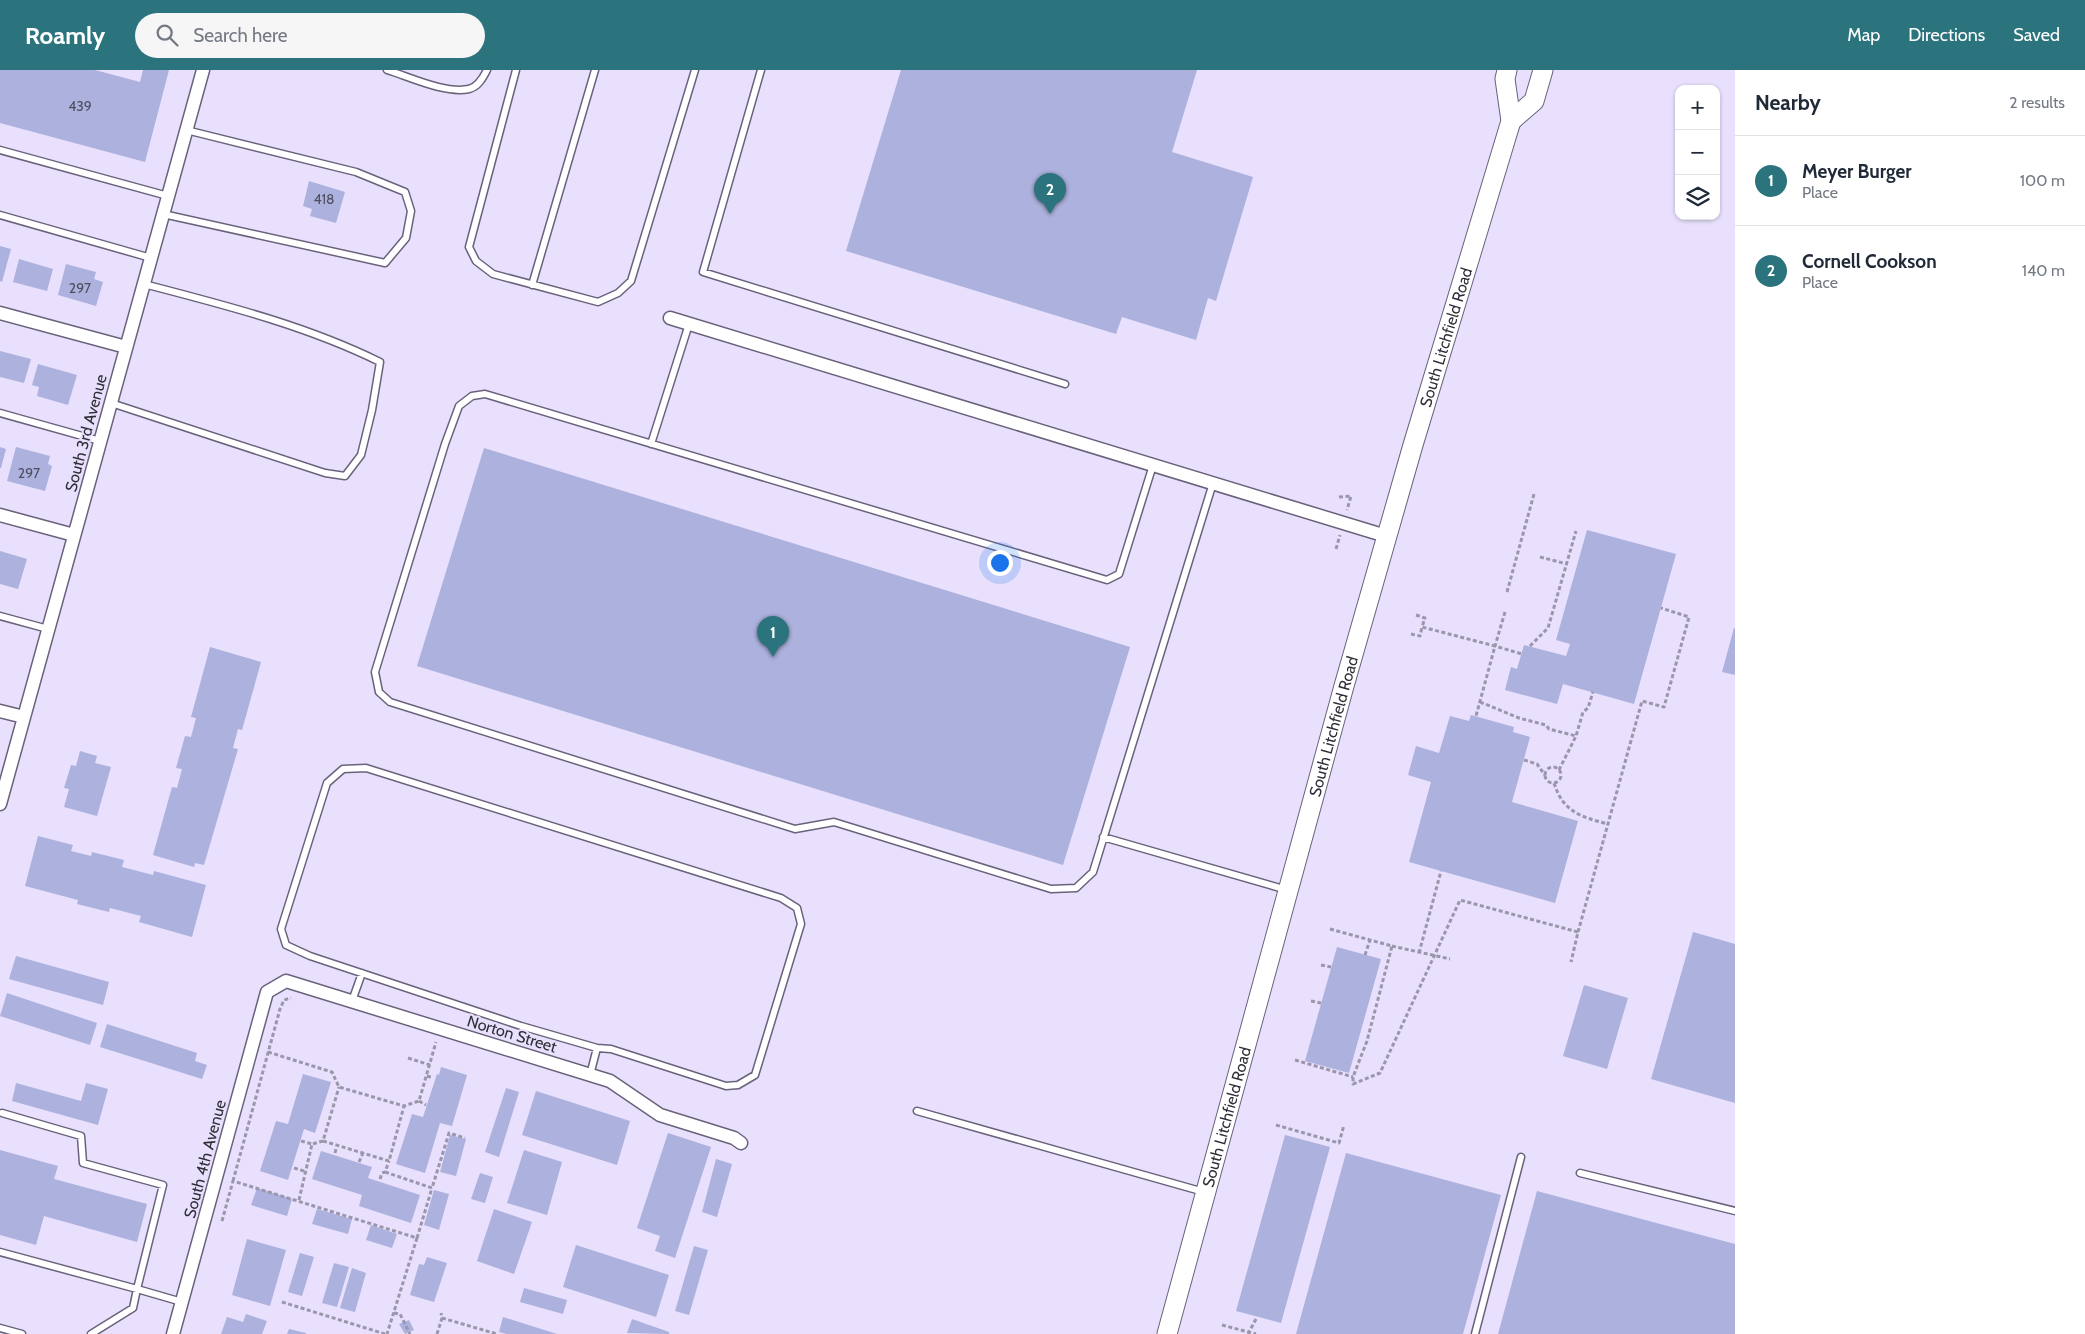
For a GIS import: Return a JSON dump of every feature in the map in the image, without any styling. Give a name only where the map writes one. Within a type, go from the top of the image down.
[{"type":"main road","points":[[1511,121],[1534,101],[1544,70]]},
{"type":"main road","points":[[1506,74],[1534,101]]},
{"type":"main road","name":"South Litchfield Road","points":[[1166,1334],[1386,536],[1511,121],[1506,74]]},
{"type":"street","name":"South 3rd Avenue","points":[[0,804],[203,70]]},
{"type":"street","points":[[0,313],[126,347]]},
{"type":"street","points":[[670,318],[1386,536]]},
{"type":"street","points":[[0,514],[74,535]]},
{"type":"street","points":[[0,711],[24,717]]},
{"type":"street","name":"Norton Street","points":[[267,992],[286,982],[610,1081],[660,1114],[734,1138],[741,1144]]},
{"type":"street","name":"South 4th Avenue","points":[[173,1334],[267,992]]},
{"type":"lane","points":[[387,70],[439,87],[456,89],[471,89],[482,80],[487,70]]},
{"type":"lane","points":[[516,70],[469,247],[476,261],[492,274],[598,302],[618,293],[631,281],[695,70]]},
{"type":"lane","points":[[532,285],[594,70]]},
{"type":"lane","points":[[761,70],[703,272],[1065,384]]},
{"type":"lane","points":[[163,214],[385,263],[406,238],[410,211],[404,192],[356,172],[186,130]]},
{"type":"lane","points":[[0,150],[168,196]]},
{"type":"lane","points":[[0,215],[151,258]]},
{"type":"lane","points":[[110,403],[325,473],[344,476],[361,455],[372,410],[380,362],[352,348],[252,312],[144,284]]},
{"type":"lane","points":[[652,444],[688,324]]},
{"type":"lane","points":[[1153,465],[1119,574],[1107,580],[485,394],[472,396],[459,406],[445,444],[376,672],[380,692],[390,702],[795,829],[834,822],[1051,889],[1076,888],[1092,872],[1213,483]]},
{"type":"lane","points":[[0,413],[100,441]]},
{"type":"lane","points":[[0,616],[48,629]]},
{"type":"lane","points":[[366,768],[781,898],[797,908],[801,924],[755,1075],[738,1085],[726,1086],[611,1049],[597,1048],[521,1026],[310,956],[286,945],[281,929],[327,783],[343,769],[366,768]]},
{"type":"lane","points":[[1103,837],[1288,890]]},
{"type":"lane","points":[[352,1001],[362,973]]},
{"type":"lane","points":[[590,1075],[597,1048]]},
{"type":"lane","points":[[917,1111],[1205,1192]]},
{"type":"lane","points":[[2,1113],[81,1136],[83,1163],[163,1186],[133,1308],[91,1334]]},
{"type":"lane","points":[[1475,1334],[1521,1158]]},
{"type":"lane","points":[[1580,1173],[1735,1211]]},
{"type":"lane","points":[[0,1252],[182,1302]]},
{"type":"lane","points":[[0,1328],[22,1334]]},
{"type":"path","points":[[1507,592],[1534,494]]},
{"type":"path","points":[[1530,646],[1548,628],[1576,530]]},
{"type":"path","points":[[1540,557],[1567,564]]},
{"type":"path","points":[[1571,962],[1642,701],[1664,707],[1689,617],[1661,608]]},
{"type":"path","points":[[1476,716],[1505,612]]},
{"type":"path","points":[[1411,634],[1420,636],[1425,618],[1416,615]]},
{"type":"path","points":[[1422,627],[1522,654]]},
{"type":"path","points":[[1524,760],[1537,764],[1547,780],[1554,783],[1558,782],[1561,778],[1559,770],[1576,736],[1583,712],[1588,708],[1593,692]]},
{"type":"path","points":[[1480,702],[1520,718],[1546,725],[1549,729],[1576,736]]},
{"type":"path","points":[[1545,775],[1549,768],[1559,770]]},
{"type":"path","points":[[1554,783],[1556,792],[1565,806],[1575,813],[1608,824]]},
{"type":"path","points":[[1419,952],[1441,871]]},
{"type":"path","points":[[1392,946],[1367,1041],[1353,1077],[1353,1084],[1380,1073],[1460,900],[1578,932]]},
{"type":"path","points":[[1330,929],[1450,959]]},
{"type":"path","points":[[1365,955],[1370,940]]},
{"type":"path","points":[[1321,965],[1331,967]]},
{"type":"path","points":[[222,1221],[280,1009],[284,1000],[294,997],[298,998]]},
{"type":"path","points":[[1311,1001],[1321,1003]]},
{"type":"path","points":[[419,1101],[437,1041],[427,1038]]},
{"type":"path","points":[[268,1052],[332,1072],[339,1087],[323,1141]]},
{"type":"path","points":[[408,1058],[430,1065]]},
{"type":"path","points":[[1294,1060],[1353,1077]]},
{"type":"path","points":[[426,1076],[433,1078]]},
{"type":"path","points":[[339,1087],[404,1106],[419,1101],[426,1105]]},
{"type":"path","points":[[380,1179],[389,1161],[404,1106]]},
{"type":"path","points":[[1276,1125],[1339,1143],[1344,1125]]},
{"type":"path","points":[[282,1302],[386,1334],[418,1238],[449,1133],[465,1138]]},
{"type":"path","points":[[301,1141],[312,1144],[323,1141],[389,1161]]},
{"type":"path","points":[[299,1200],[304,1171],[312,1144]]},
{"type":"path","points":[[335,1153],[336,1146]]},
{"type":"path","points":[[359,1162],[363,1153]]},
{"type":"path","points":[[294,1168],[304,1171]]},
{"type":"path","points":[[385,1172],[432,1188]]},
{"type":"path","points":[[233,1181],[418,1238]]},
{"type":"path","points":[[394,1313],[400,1314],[410,1334]]},
{"type":"path","points":[[437,1334],[442,1318],[441,1313]]},
{"type":"path","points":[[1248,1333],[1257,1317]]},
{"type":"path","points":[[442,1318],[497,1334]]},
{"type":"path","points":[[1222,1325],[1256,1334]]},
{"type":"building","points":[[0,70],[95,70],[140,82],[143,70],[169,70],[145,162],[0,123]]},
{"type":"building","points":[[901,70],[1197,70],[1172,152],[1253,177],[1216,301],[1208,298],[1196,340],[1122,317],[1116,334],[846,251]]},
{"type":"building","points":[[309,181],[345,192],[336,223],[310,216],[312,209],[303,206]]},
{"type":"building","points":[[0,246],[11,249],[2,282],[0,281]]},
{"type":"building","points":[[19,259],[53,269],[47,291],[13,282]]},
{"type":"building","points":[[66,264],[96,272],[94,279],[103,282],[96,306],[58,295]]},
{"type":"building","points":[[0,351],[31,359],[24,383],[0,377]]},
{"type":"building","points":[[38,364],[77,375],[68,405],[37,396],[39,387],[32,385]]},
{"type":"building","points":[[0,447],[6,449],[1,468],[0,468]]},
{"type":"building","points":[[16,447],[50,456],[48,464],[52,466],[45,491],[7,481]]},
{"type":"building","points":[[484,448],[1130,647],[1063,865],[417,666]]},
{"type":"building","points":[[1587,530],[1676,554],[1634,704],[1563,684],[1557,704],[1505,690],[1511,667],[1517,669],[1524,645],[1566,656],[1570,644],[1556,640]]},
{"type":"building","points":[[0,551],[27,559],[18,589],[0,584]]},
{"type":"building","points":[[1735,628],[1735,675],[1722,672]]},
{"type":"building","points":[[210,647],[261,662],[242,730],[238,729],[233,748],[238,749],[204,865],[195,863],[194,867],[153,855],[172,787],[177,788],[182,769],[176,768],[185,736],[191,737],[196,718],[191,717]]},
{"type":"building","points":[[1471,715],[1514,727],[1513,732],[1530,737],[1512,802],[1578,821],[1555,903],[1409,862],[1431,782],[1408,775],[1416,746],[1439,753],[1450,716],[1469,721]]},
{"type":"building","points":[[80,751],[97,756],[95,763],[111,767],[97,816],[64,807],[69,789],[64,788],[71,765],[76,766]]},
{"type":"building","points":[[38,836],[73,845],[71,851],[91,856],[92,852],[124,860],[122,867],[153,875],[154,871],[206,885],[192,937],[139,922],[141,916],[110,908],[109,912],[77,904],[78,900],[25,886]]},
{"type":"building","points":[[1693,932],[1735,944],[1735,1103],[1651,1079]]},
{"type":"building","points":[[1337,947],[1381,959],[1349,1073],[1305,1061]]},
{"type":"building","points":[[16,956],[109,982],[103,1005],[9,979]]},
{"type":"building","points":[[1584,985],[1628,998],[1607,1069],[1563,1056]]},
{"type":"building","points":[[7,993],[97,1023],[90,1045],[0,1016]]},
{"type":"building","points":[[107,1024],[197,1053],[195,1061],[207,1065],[202,1079],[100,1047]]},
{"type":"building","points":[[441,1067],[467,1075],[452,1126],[440,1123],[425,1173],[396,1164],[412,1114],[423,1117]]},
{"type":"building","points":[[303,1074],[331,1082],[315,1133],[304,1129],[288,1180],[260,1171],[276,1121],[288,1124]]},
{"type":"building","points":[[16,1083],[81,1101],[86,1083],[108,1089],[98,1125],[12,1101]]},
{"type":"building","points":[[506,1088],[519,1092],[499,1157],[485,1152]]},
{"type":"building","points":[[536,1091],[630,1121],[617,1165],[522,1135]]},
{"type":"building","points":[[668,1133],[711,1147],[675,1258],[655,1251],[660,1236],[637,1228]]},
{"type":"building","points":[[450,1135],[466,1139],[456,1176],[440,1172]]},
{"type":"building","points":[[1285,1135],[1330,1147],[1281,1323],[1236,1311]]},
{"type":"building","points":[[0,1150],[58,1166],[54,1179],[147,1204],[137,1242],[44,1216],[36,1245],[0,1235]]},
{"type":"building","points":[[524,1150],[562,1162],[547,1215],[507,1203]]},
{"type":"building","points":[[321,1151],[372,1167],[368,1178],[420,1195],[411,1223],[359,1206],[362,1195],[312,1179]]},
{"type":"building","points":[[1346,1153],[1501,1195],[1463,1334],[1296,1334]]},
{"type":"building","points":[[716,1159],[732,1164],[717,1217],[702,1212]]},
{"type":"building","points":[[480,1173],[493,1177],[485,1203],[471,1199]]},
{"type":"building","points":[[257,1188],[292,1199],[287,1216],[251,1205]]},
{"type":"building","points":[[434,1190],[449,1194],[439,1230],[424,1225]]},
{"type":"building","points":[[1537,1191],[1735,1244],[1735,1334],[1498,1334]]},
{"type":"building","points":[[317,1209],[352,1219],[348,1234],[312,1224]]},
{"type":"building","points":[[494,1209],[532,1222],[514,1274],[477,1261]]},
{"type":"building","points":[[371,1225],[397,1234],[392,1248],[366,1240]]},
{"type":"building","points":[[247,1239],[286,1250],[270,1306],[232,1295]]},
{"type":"building","points":[[576,1245],[669,1275],[656,1317],[563,1287]]},
{"type":"building","points":[[694,1246],[708,1250],[689,1315],[675,1311]]},
{"type":"building","points":[[300,1253],[314,1257],[302,1296],[288,1292]]},
{"type":"building","points":[[427,1257],[447,1263],[434,1302],[410,1295],[419,1264],[424,1265]]},
{"type":"building","points":[[334,1263],[349,1267],[337,1307],[322,1303]]},
{"type":"building","points":[[352,1268],[366,1273],[355,1312],[340,1308]]},
{"type":"building","points":[[524,1288],[567,1300],[563,1314],[520,1302]]},
{"type":"building","points":[[246,1314],[267,1321],[262,1334],[221,1334],[227,1317],[243,1322]]},
{"type":"building","points":[[503,1317],[557,1334],[507,1334],[499,1332]]},
{"type":"building","points":[[632,1319],[669,1332],[669,1334],[627,1333]]},
{"type":"building","points":[[409,1320],[414,1330],[405,1334],[399,1324]]},
{"type":"building","points":[[289,1329],[306,1333],[306,1334],[287,1334]]},
{"type":"place","name":"Cornell Cookson","points":[[1050,214]]},
{"type":"place","name":"Meyer Burger","points":[[773,657]]}]
